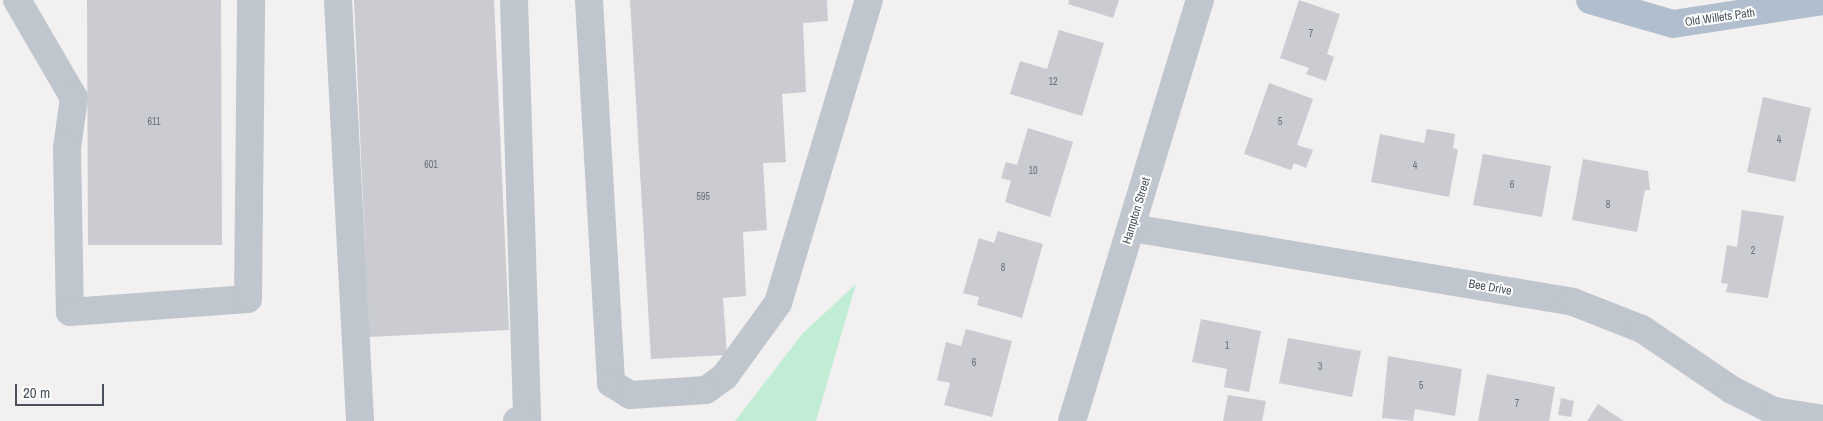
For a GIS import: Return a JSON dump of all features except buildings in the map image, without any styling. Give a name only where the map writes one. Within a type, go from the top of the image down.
[{"type":"main road","name":"Old Willets Path","points":[[1590,0],[1673,24],[1823,1]]},
{"type":"street","points":[[17,0],[74,98],[67,148],[70,312],[248,299],[251,0]]},
{"type":"street","points":[[338,0],[360,421]]},
{"type":"street","points":[[514,0],[527,421],[518,421]]},
{"type":"street","points":[[589,0],[611,383],[630,394],[706,390],[725,376],[778,303],[869,0]]},
{"type":"street","name":"Hampton Street","points":[[1072,421],[1200,0]]},
{"type":"street","name":"Bee Drive","points":[[1132,228],[1573,302],[1642,329],[1732,390],[1774,411],[1823,419]]},
{"type":"green space","points":[[856,284],[816,421],[735,421],[803,333]]}]
